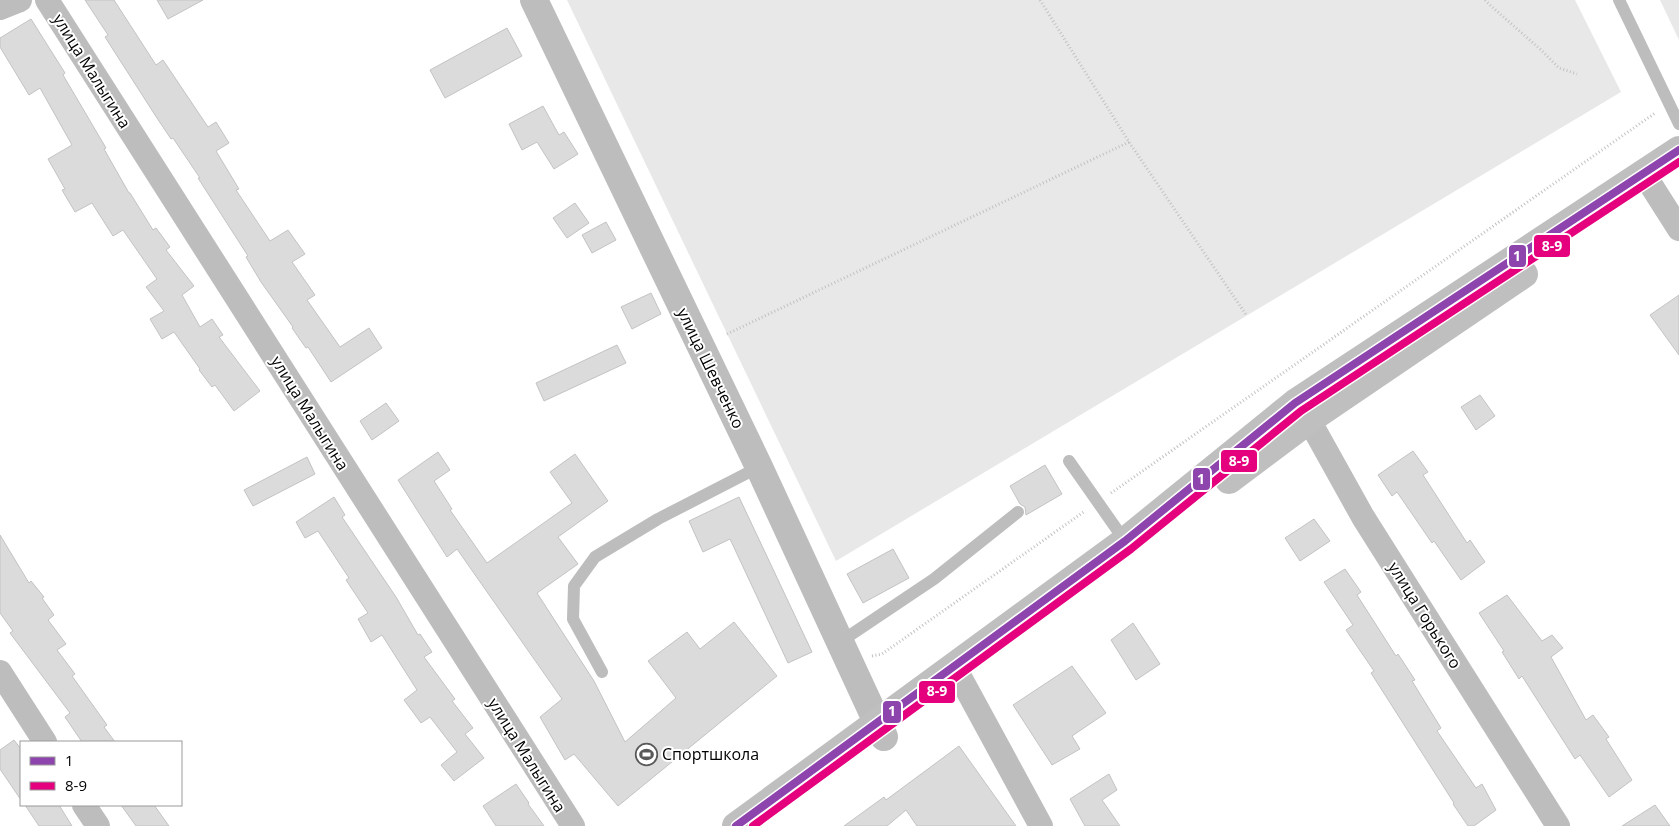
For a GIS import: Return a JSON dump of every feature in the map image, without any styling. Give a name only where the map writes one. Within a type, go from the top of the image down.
[{"type":"main road","points":[[958,673],[1124,541],[1302,411],[1648,180],[1679,150]]},
{"type":"main road","points":[[1648,180],[1679,167]]},
{"type":"main road","points":[[736,826],[880,730],[958,673],[1302,411]]},
{"type":"main road","points":[[762,826],[880,730]]},
{"type":"street","points":[[0,8],[20,0]]},
{"type":"street","name":"улица Малыгина","points":[[47,0],[573,826]]},
{"type":"street","name":"улица Шевченко","points":[[534,0],[759,467],[880,730]]},
{"type":"street","points":[[1648,180],[1679,229]]},
{"type":"street","name":"улица Горького","points":[[1302,411],[1363,517],[1558,826]]},
{"type":"street","points":[[0,672],[44,741]]},
{"type":"street","points":[[958,673],[1042,826]]},
{"type":"street","points":[[85,806],[98,826]]},
{"type":"lane","points":[[1619,0],[1679,124]]},
{"type":"lane","points":[[1070,461],[1124,541]]},
{"type":"lane","points":[[602,672],[573,619],[574,586],[595,557],[658,519],[759,467]]},
{"type":"lane","points":[[844,652],[1018,512]]},
{"type":"path","points":[[1040,0],[1129,142],[1247,316]]},
{"type":"path","points":[[1485,0],[1559,68],[1577,74]]},
{"type":"path","points":[[844,652],[882,654],[1669,102]]},
{"type":"path","points":[[727,334],[1129,142]]},
{"type":"shaded area","points":[[567,0],[1575,0],[1621,92],[836,561]]},
{"type":"shaded area","points":[[1660,0],[1679,0],[1679,40]]},
{"type":"building","points":[[85,0],[114,0],[156,65],[163,60],[208,127],[216,122],[229,143],[216,151],[239,189],[236,190],[270,241],[288,230],[305,254],[292,262],[315,295],[307,300],[340,347],[369,328],[382,348],[331,382],[261,282],[246,257],[248,256],[198,178],[200,178],[155,115],[105,37],[108,35]]},
{"type":"building","points":[[157,0],[203,0],[168,19]]},
{"type":"building","points":[[31,19],[65,73],[63,75],[106,148],[104,149],[129,193],[153,230],[156,228],[170,247],[166,250],[194,286],[182,295],[200,327],[212,319],[223,335],[219,337],[260,391],[234,411],[215,385],[212,387],[199,370],[174,332],[162,339],[150,319],[164,311],[146,287],[157,279],[123,230],[113,236],[92,203],[75,212],[62,190],[65,189],[48,159],[72,145],[40,88],[29,95],[0,47],[0,38]]},
{"type":"building","points":[[507,28],[522,56],[445,98],[430,70]]},
{"type":"building","points":[[543,106],[559,135],[564,132],[578,154],[554,169],[537,142],[522,150],[509,124]]},
{"type":"building","points":[[575,203],[589,223],[567,238],[553,218]]},
{"type":"building","points":[[606,222],[616,240],[592,253],[582,235]]},
{"type":"building","points":[[651,293],[661,314],[632,329],[621,307]]},
{"type":"building","points":[[1679,295],[1679,355],[1650,315]]},
{"type":"building","points":[[617,345],[626,363],[544,401],[536,383]]},
{"type":"building","points":[[1480,395],[1495,416],[1476,430],[1461,407]]},
{"type":"building","points":[[386,403],[399,421],[372,440],[360,421]]},
{"type":"building","points":[[1413,451],[1428,472],[1423,475],[1467,543],[1470,540],[1485,562],[1461,580],[1434,541],[1432,543],[1397,492],[1392,496],[1378,475]]},
{"type":"building","points":[[438,452],[450,470],[434,481],[452,509],[450,510],[487,563],[572,503],[550,472],[575,454],[608,501],[558,537],[578,564],[537,593],[594,681],[625,742],[676,698],[648,661],[687,632],[700,649],[734,622],[777,676],[618,806],[574,754],[565,760],[540,717],[562,699],[457,549],[447,557],[398,480]]},
{"type":"building","points":[[307,457],[315,474],[253,506],[244,490]]},
{"type":"building","points":[[1045,465],[1062,494],[1026,515],[1025,507],[1020,504],[1010,486]]},
{"type":"building","points":[[334,497],[345,515],[342,517],[396,597],[418,635],[420,634],[432,652],[424,657],[455,699],[452,701],[473,728],[465,734],[484,758],[454,781],[441,765],[457,752],[430,717],[421,723],[404,700],[417,690],[382,635],[371,642],[358,619],[368,613],[346,580],[349,578],[318,531],[305,538],[296,522]]},
{"type":"building","points":[[739,497],[812,652],[788,663],[730,539],[703,552],[689,521]]},
{"type":"building","points":[[1314,519],[1330,541],[1300,561],[1285,538]]},
{"type":"building","points":[[0,535],[29,583],[31,581],[44,597],[42,598],[54,615],[48,620],[66,644],[57,650],[75,674],[72,676],[107,725],[104,727],[114,741],[81,741],[65,717],[70,713],[10,633],[13,631],[0,613]]},
{"type":"building","points":[[893,549],[909,578],[863,603],[847,574]]},
{"type":"building","points":[[1345,569],[1361,592],[1357,595],[1396,656],[1398,654],[1415,680],[1412,681],[1441,728],[1437,731],[1476,788],[1482,784],[1496,810],[1474,826],[1468,826],[1453,804],[1371,673],[1374,671],[1346,630],[1353,625],[1324,582]]},
{"type":"building","points":[[1507,595],[1542,641],[1552,635],[1563,648],[1551,657],[1586,720],[1593,715],[1609,737],[1606,739],[1632,780],[1609,797],[1580,755],[1575,759],[1522,676],[1519,679],[1502,652],[1504,651],[1479,613]]},
{"type":"building","points":[[1133,623],[1160,664],[1136,680],[1111,640]]},
{"type":"building","points":[[1072,666],[1106,713],[1072,736],[1080,749],[1052,765],[1013,705]]},
{"type":"building","points":[[14,740],[20,748],[20,799],[0,769],[0,750]]},
{"type":"building","points":[[959,746],[1016,826],[917,826],[906,810],[887,826],[844,826],[884,797],[886,800]]},
{"type":"building","points":[[1109,774],[1117,790],[1102,800],[1120,826],[1085,826],[1070,799]]},
{"type":"building","points":[[516,784],[544,826],[496,826],[483,806]]},
{"type":"building","points":[[1655,805],[1670,826],[1622,826]]},
{"type":"building","points":[[26,806],[60,806],[72,826],[39,826]]},
{"type":"building","points":[[122,806],[155,806],[169,826],[136,826]]},
{"type":"transit line","name":"1","points":[[736,826],[1125,541],[1295,403],[1679,150]]},
{"type":"transit line","name":"8-9","points":[[753,826],[1131,549],[1301,411],[1679,162]]},
{"type":"place","name":"Спортшкола","points":[[646,754]]}]
